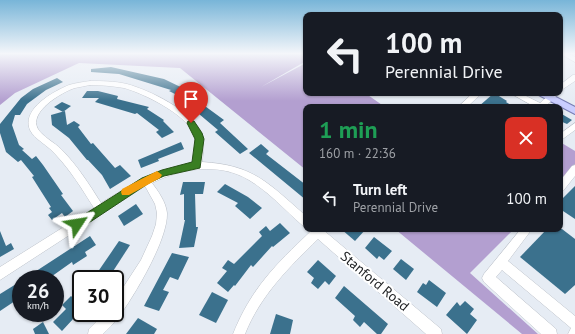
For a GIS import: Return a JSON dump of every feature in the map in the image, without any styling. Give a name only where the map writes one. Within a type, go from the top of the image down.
[{"type":"main road","points":[[550,96],[575,111]]},
{"type":"street","points":[[563,87],[575,77]]},
{"type":"street","points":[[100,209],[58,152],[36,133],[32,126],[33,119],[38,108],[48,99],[64,90],[80,84],[104,82],[126,87],[163,101],[191,123],[198,133],[200,146],[197,165]]},
{"type":"street","points":[[465,104],[475,96]]},
{"type":"street","points":[[520,96],[535,104]]},
{"type":"street","points":[[563,136],[575,126]]},
{"type":"street","points":[[0,274],[146,181],[162,173],[197,165],[229,168],[252,178],[303,220]]},
{"type":"street","points":[[563,184],[575,169]]},
{"type":"street","points":[[124,295],[152,249],[158,236],[161,222],[160,205],[146,181]]},
{"type":"street","points":[[239,334],[257,297],[269,281],[314,232]]},
{"type":"street","name":"Stanford Road","points":[[318,232],[436,334]]},
{"type":"street","points":[[525,232],[488,278],[551,334]]},
{"type":"street","points":[[502,262],[575,324]]},
{"type":"street","points":[[94,334],[105,322]]},
{"type":"shaded area","points":[[0,70],[65,70],[15,93],[0,105]]},
{"type":"shaded area","points":[[182,70],[291,70],[261,87],[294,70],[303,70],[303,96],[369,96],[381,104],[303,104],[303,168]]},
{"type":"shaded area","points":[[563,144],[575,151],[575,167],[563,179]]},
{"type":"shaded area","points":[[399,232],[511,232],[470,273],[538,334],[522,334]]},
{"type":"building","points":[[91,70],[122,70],[164,79],[193,93],[196,92],[204,98],[198,101],[224,120],[220,123],[248,149],[240,154],[215,132],[218,130],[186,103],[189,101],[169,91],[171,90],[119,74],[91,72]]},
{"type":"building","points":[[57,78],[63,82],[46,90],[27,104],[20,115],[15,115],[12,125],[19,145],[24,149],[22,150],[32,159],[36,156],[73,211],[65,217],[62,213],[52,220],[48,215],[52,212],[49,208],[51,207],[32,177],[34,176],[21,160],[18,162],[6,152],[0,133],[0,124],[21,98],[33,89]]},
{"type":"building","points":[[87,91],[98,91],[118,96],[117,99],[149,107],[147,109],[164,120],[163,121],[174,132],[162,138],[156,132],[159,130],[137,113],[135,114],[95,102],[99,98],[82,98]]},
{"type":"building","points":[[491,96],[499,96],[509,104],[481,104]]},
{"type":"building","points":[[62,102],[71,106],[63,112],[54,107]]},
{"type":"building","points":[[65,111],[67,125],[74,121],[80,125],[78,127],[91,144],[93,143],[115,168],[120,165],[131,176],[110,189],[102,175],[87,160],[69,138],[52,125],[51,115]]},
{"type":"building","points":[[563,115],[572,120],[567,124],[563,122]]},
{"type":"building","points":[[181,142],[184,149],[158,159],[159,161],[141,168],[138,160]]},
{"type":"building","points":[[261,144],[269,151],[266,154],[303,183],[303,198],[249,153]]},
{"type":"building","points":[[183,182],[205,182],[203,194],[195,194],[196,227],[198,227],[194,247],[179,248],[185,220],[184,194],[180,195]]},
{"type":"building","points":[[225,184],[248,197],[262,208],[250,219],[235,206],[238,203],[217,192]]},
{"type":"building","points":[[575,186],[575,219],[563,211],[563,198]]},
{"type":"building","points":[[136,204],[143,214],[124,226],[118,216]]},
{"type":"building","points":[[280,223],[290,233],[273,247],[272,246],[253,267],[251,265],[235,286],[234,285],[228,292],[217,283],[227,271],[222,268],[228,260],[234,264],[262,236],[259,232],[266,226],[270,231]]},
{"type":"building","points":[[563,230],[575,239],[575,285],[565,294],[520,257],[544,232],[563,232]]},
{"type":"building","points":[[0,231],[6,246],[11,243],[14,249],[0,257]]},
{"type":"building","points":[[344,232],[363,232],[355,241]]},
{"type":"building","points":[[90,236],[96,245],[85,252],[87,256],[73,265],[72,262],[61,270],[38,270]]},
{"type":"building","points":[[374,237],[392,251],[384,260],[379,256],[377,259],[365,248]]},
{"type":"building","points":[[119,241],[130,245],[114,270],[99,270]]},
{"type":"building","points":[[172,253],[189,257],[178,280],[170,277],[163,290],[169,292],[159,311],[144,306]]},
{"type":"building","points":[[401,259],[414,269],[406,280],[393,269]]},
{"type":"building","points":[[318,260],[336,276],[329,285],[325,281],[318,289],[311,283],[314,278],[307,272]]},
{"type":"building","points":[[429,280],[446,293],[437,307],[417,292],[423,283],[426,285]]},
{"type":"building","points":[[344,286],[388,324],[381,334],[377,334],[364,322],[360,327],[353,320],[355,316],[335,298]]},
{"type":"building","points":[[12,287],[12,303],[0,311],[0,294]]},
{"type":"building","points":[[212,292],[228,300],[216,323],[199,315]]},
{"type":"building","points":[[71,296],[72,297],[72,320],[62,331],[53,322],[64,322],[64,311],[66,309],[64,307],[64,303]]},
{"type":"building","points":[[465,301],[474,309],[470,314],[477,320],[467,334],[446,315],[457,302],[460,306]]},
{"type":"building","points":[[276,314],[293,320],[290,334],[270,334]]},
{"type":"building","points":[[138,318],[157,329],[154,334],[126,334]]},
{"type":"building","points":[[43,322],[49,334],[35,334],[33,329]]},
{"type":"slow traffic","points":[[126,192],[157,175]]},
{"type":"route","points":[[77,224],[132,188],[156,175],[197,165],[200,146],[198,133],[191,123]]}]
